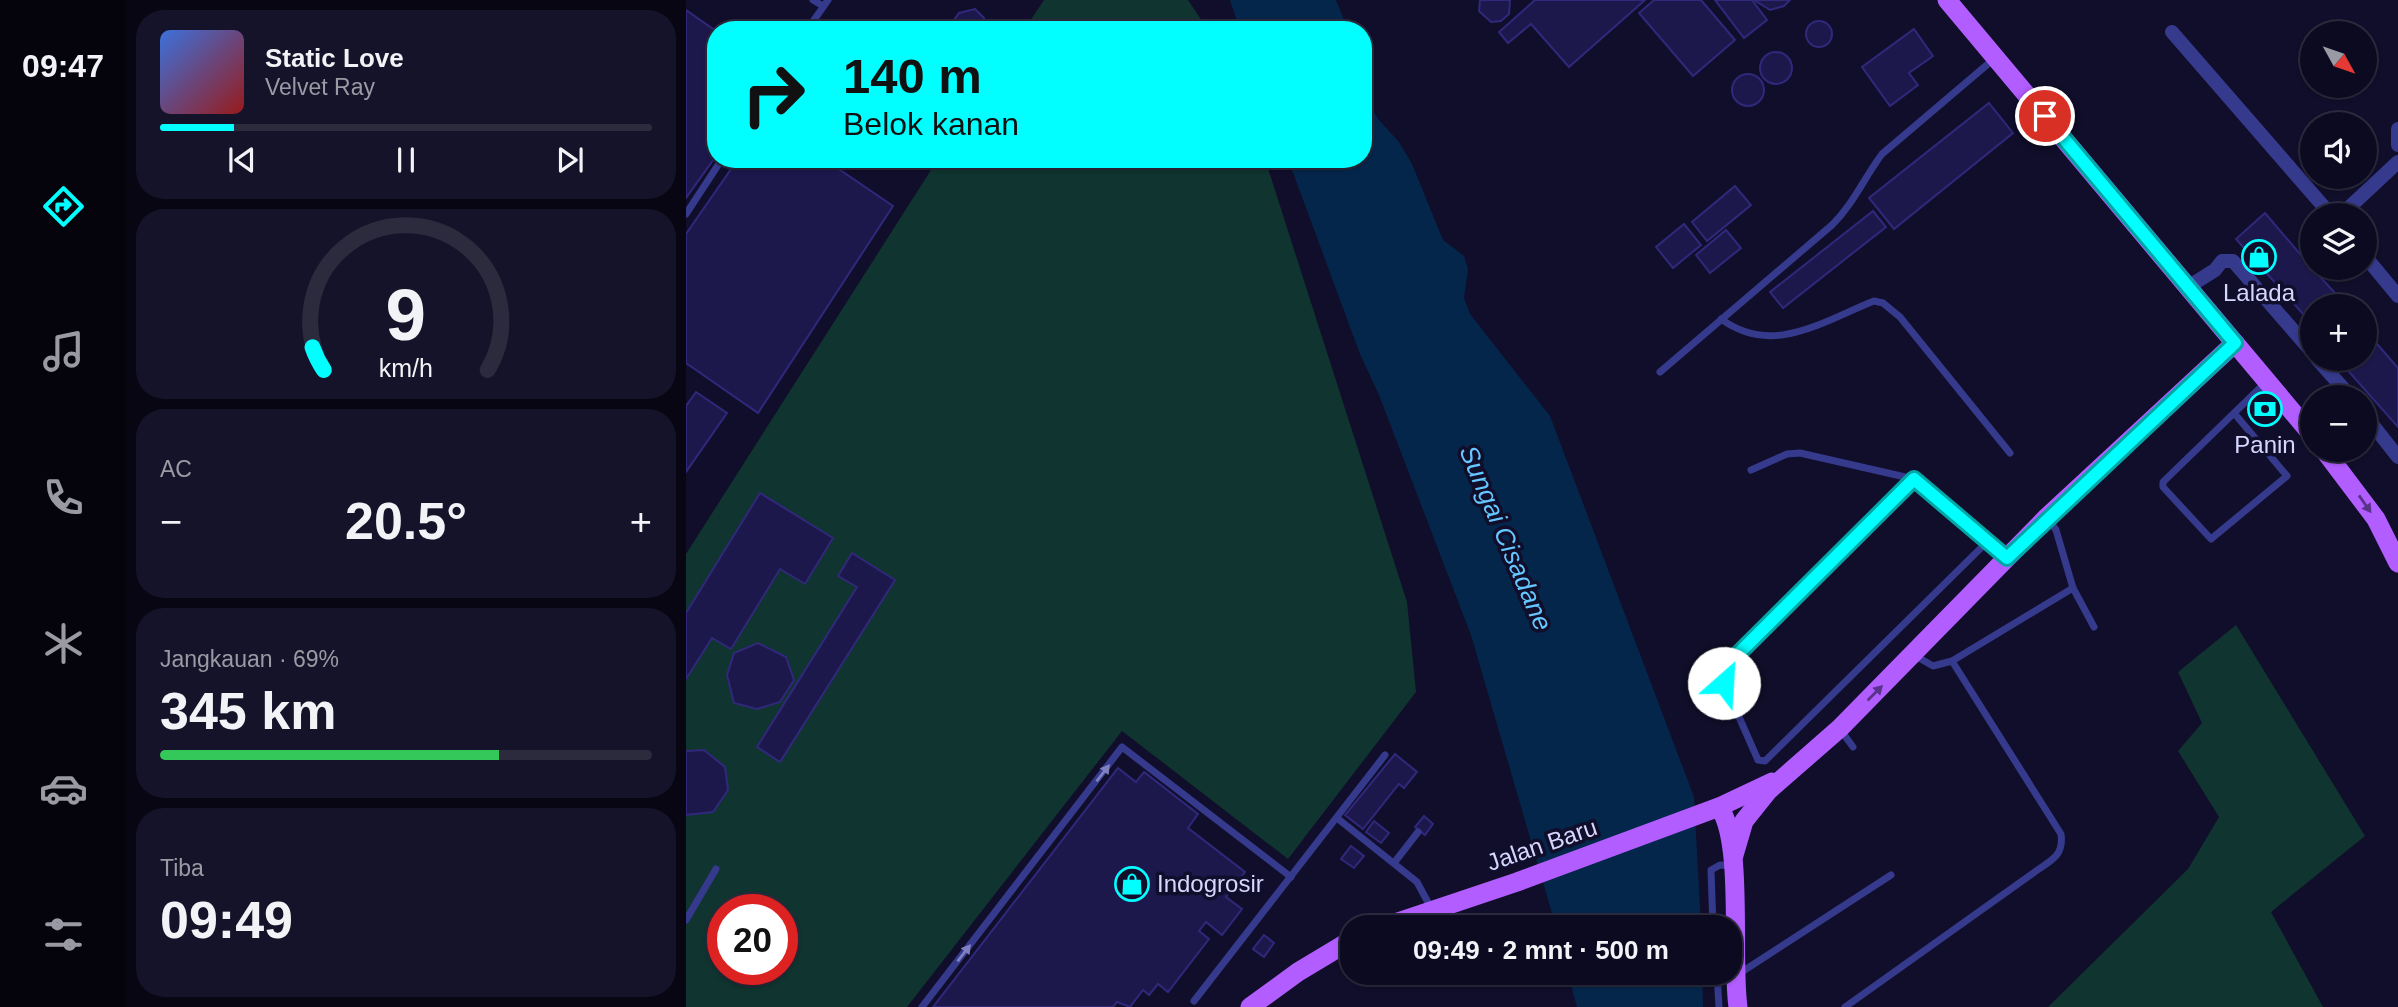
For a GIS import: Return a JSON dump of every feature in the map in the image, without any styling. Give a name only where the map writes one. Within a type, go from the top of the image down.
[{"type":"main road","points":[[1947,0],[2300,421]]},
{"type":"main road","points":[[1730,915],[1734,860],[1748,814],[1768,792],[1840,729],[2048,517],[2235,343]]},
{"type":"main road","points":[[2333,462],[2376,519],[2398,563]]},
{"type":"main road","name":"Jalan Baru","points":[[1413,915],[1517,882],[1715,808],[1790,773]]},
{"type":"main road","points":[[1715,808],[1728,822],[1734,860]]},
{"type":"main road","points":[[1250,1007],[1298,972],[1340,947]]},
{"type":"main road","points":[[1729,985],[1738,1007]]},
{"type":"street","points":[[2172,32],[2321,203]]},
{"type":"street","points":[[2398,130],[2398,145]]},
{"type":"street","points":[[2354,203],[2398,162]]},
{"type":"street","points":[[2188,287],[2215,270],[2222,261],[2234,261],[2300,338]]},
{"type":"street","points":[[2377,268],[2395,286]]},
{"type":"street","points":[[2328,371],[2341,385]]},
{"type":"street","points":[[2377,430],[2398,457]]},
{"type":"lane","points":[[813,0],[825,3],[813,21]]},
{"type":"lane","points":[[1660,372],[1849,208],[1869,171],[1882,154],[1996,58]]},
{"type":"lane","points":[[686,214],[716,168]]},
{"type":"lane","points":[[1721,319],[1748,335],[1790,335],[1874,302],[1882,303],[1900,317],[2010,453]]},
{"type":"lane","points":[[2234,413],[2287,476],[2211,539],[2163,487],[2163,482],[2234,413],[2267,382]]},
{"type":"lane","points":[[1751,470],[1787,454],[1800,453],[1914,479],[2007,558]]},
{"type":"lane","points":[[1914,479],[1726,666],[1724,683],[1758,760],[1765,761],[1988,541]]},
{"type":"lane","points":[[2048,517],[2056,530],[2073,588],[2094,628]]},
{"type":"lane","points":[[1913,654],[1933,666],[1952,661],[2073,588]]},
{"type":"lane","points":[[1845,1007],[2036,872],[2060,854],[2063,846],[2061,834],[1952,661]]},
{"type":"lane","points":[[1840,729],[1853,747]]},
{"type":"lane","points":[[922,1007],[1122,747],[1291,877]]},
{"type":"lane","points":[[1194,1001],[1385,755]]},
{"type":"lane","points":[[1337,818],[1418,882],[1431,908]]},
{"type":"lane","points":[[1394,863],[1418,832]]},
{"type":"lane","points":[[1713,915],[1711,870],[1734,860]]},
{"type":"lane","points":[[686,919],[716,869]]},
{"type":"lane","points":[[1742,965],[1891,875]]},
{"type":"lane","points":[[1719,1007],[1723,985]]},
{"type":"green space","points":[[1044,0],[1188,0],[1202,21],[1030,21]]},
{"type":"green space","points":[[932,168],[1268,168],[1407,602],[1416,692],[1288,859],[1122,731],[907,1007],[686,1007],[686,554]]},
{"type":"green space","points":[[2236,625],[2365,836],[2271,912],[2323,1007],[2048,1007],[2188,869],[2219,817],[2178,751],[2202,723],[2178,672]]},
{"type":"water","points":[[1230,0],[1336,0],[1344,21],[1237,21]]},
{"type":"water","name":"Sungai Cisadane","points":[[1372,109],[1399,142],[1412,164],[1443,240],[1464,256],[1468,269],[1464,298],[1470,314],[1550,416],[1694,797],[1700,915],[1553,915],[1471,635],[1379,395],[1360,354],[1291,168],[1372,168]]},
{"type":"water","points":[[1571,985],[1702,985],[1703,1007],[1577,1007]]},
{"type":"building","points":[[1480,0],[1510,0],[1509,14],[1501,21],[1491,22],[1479,11]]},
{"type":"building","points":[[1535,0],[1645,0],[1569,67],[1531,24],[1508,43],[1499,32]]},
{"type":"building","points":[[1654,0],[1701,0],[1735,40],[1693,76],[1639,13]]},
{"type":"building","points":[[1715,0],[1752,0],[1767,20],[1744,38]]},
{"type":"building","points":[[1754,0],[1790,0],[1784,6],[1770,10]]},
{"type":"building","points":[[975,9],[984,21],[954,21],[959,13]]},
{"type":"building","points":[[686,10],[707,25],[707,168],[686,198]]},
{"type":"building","points":[[1819,21],[1828,25],[1832,34],[1828,43],[1819,47],[1810,43],[1806,34],[1810,25]]},
{"type":"building","points":[[1914,29],[1933,56],[1909,73],[1918,85],[1890,106],[1862,67]]},
{"type":"building","points":[[1776,52],[1787,57],[1792,68],[1787,79],[1776,84],[1765,79],[1760,68],[1765,57]]},
{"type":"building","points":[[1748,74],[1759,79],[1764,90],[1759,101],[1748,106],[1737,101],[1732,90],[1737,79]]},
{"type":"building","points":[[1989,103],[2013,133],[1894,229],[1869,198]]},
{"type":"building","points":[[732,168],[837,168],[893,206],[758,413],[686,363],[686,234]]},
{"type":"building","points":[[1735,186],[1751,205],[1707,241],[1692,222]]},
{"type":"building","points":[[1873,211],[1886,227],[1783,308],[1770,292]]},
{"type":"building","points":[[2265,213],[2300,254],[2300,280],[2323,280],[2336,294],[2300,294],[2300,311],[2236,239]]},
{"type":"building","points":[[1684,224],[1701,245],[1673,268],[1656,247]]},
{"type":"building","points":[[1726,230],[1741,248],[1710,273],[1696,255]]},
{"type":"building","points":[[2377,344],[2398,368],[2398,427],[2377,403],[2377,385],[2361,385],[2348,371],[2377,371]]},
{"type":"building","points":[[696,392],[727,413],[686,472],[686,406]]},
{"type":"building","points":[[760,493],[833,538],[805,584],[780,569],[731,649],[712,638],[686,679],[686,613]]},
{"type":"building","points":[[852,553],[895,580],[780,762],[757,747],[857,587],[838,576]]},
{"type":"building","points":[[758,643],[786,657],[794,680],[780,702],[757,709],[734,703],[727,675],[734,653]]},
{"type":"building","points":[[704,750],[725,767],[728,790],[713,812],[686,815],[686,751]]},
{"type":"building","points":[[1395,754],[1417,772],[1404,788],[1399,784],[1363,829],[1345,815]]},
{"type":"building","name":"Indogrosir","points":[[1118,768],[1136,782],[1144,772],[1198,814],[1188,828],[1245,872],[1226,897],[1242,909],[1222,935],[1206,922],[1199,931],[1209,939],[1168,992],[1158,984],[1149,995],[1143,990],[1130,1007],[1117,1002],[1113,1007],[933,1007]]},
{"type":"building","points":[[1424,816],[1433,824],[1425,835],[1415,827]]},
{"type":"building","points":[[1374,821],[1389,833],[1381,843],[1366,832]]},
{"type":"building","points":[[1351,846],[1364,856],[1354,868],[1341,859]]},
{"type":"building","points":[[1264,935],[1274,943],[1264,957],[1253,949]]},
{"type":"place","name":"Lalada","points":[[2259,257]]},
{"type":"place","name":"Panin","points":[[2265,409]]},
{"type":"place","name":"Indogrosir","points":[[1132,884]]},
{"type":"route","points":[[1724,683],[1726,666],[1914,479],[2007,558],[2235,343],[2045,116]]}]
